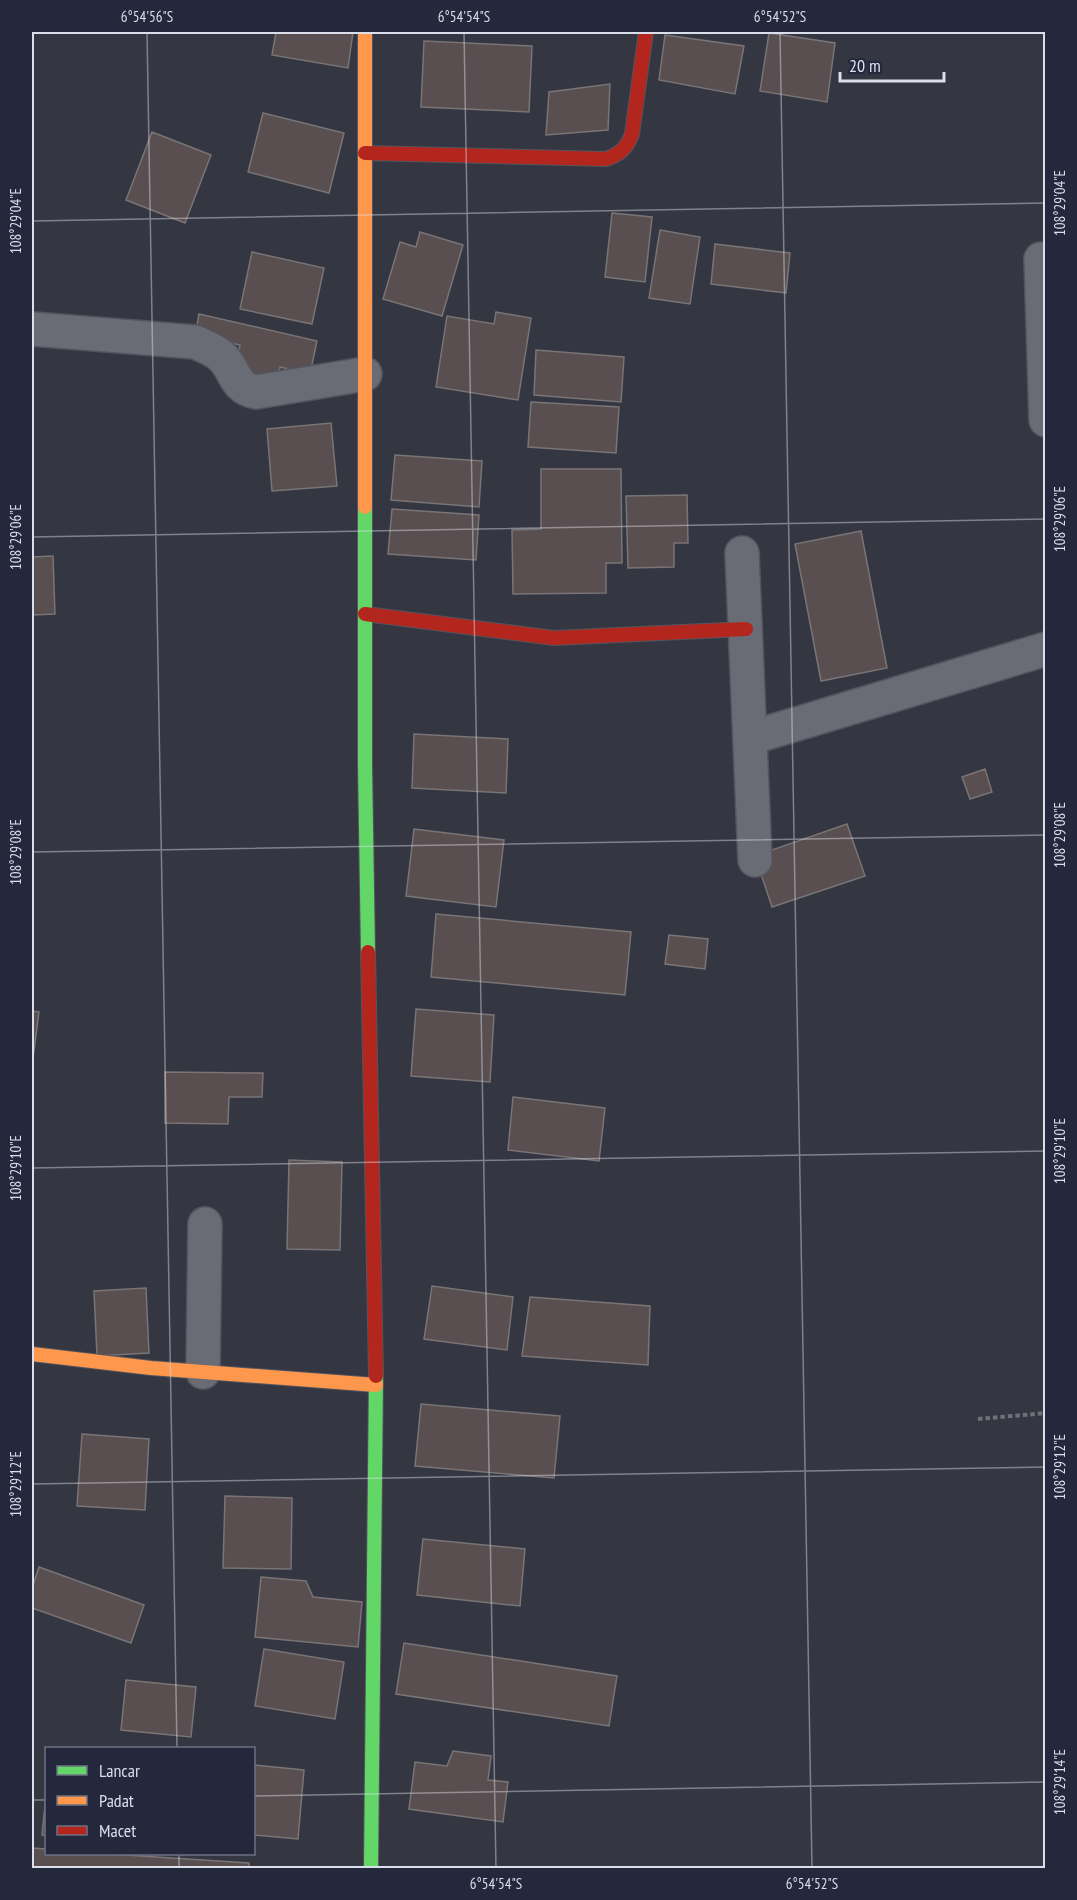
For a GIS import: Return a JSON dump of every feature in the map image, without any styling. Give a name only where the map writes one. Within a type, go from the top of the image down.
[{"type":"street","points":[[365,32],[366,777],[376,1385],[372,1869]]},
{"type":"street","points":[[365,153],[606,159],[621,154],[628,146],[632,134],[646,32]]},
{"type":"street","points":[[1041,259],[1046,420]]},
{"type":"street","points":[[32,329],[195,342],[222,357],[241,386],[248,391],[256,392],[365,374]]},
{"type":"street","points":[[742,553],[754,860]]},
{"type":"street","points":[[365,614],[554,638],[746,629]]},
{"type":"street","points":[[750,738],[1046,649]]},
{"type":"street","points":[[203,1372],[205,1224]]},
{"type":"street","points":[[32,1354],[151,1368],[376,1385]]},
{"type":"path","points":[[978,1419],[1046,1413]]},
{"type":"building","points":[[276,32],[353,32],[348,68],[272,55]]},
{"type":"building","points":[[769,33],[835,43],[827,102],[760,91]]},
{"type":"building","points":[[665,35],[744,46],[735,94],[659,80]]},
{"type":"building","points":[[424,41],[532,46],[529,112],[421,107]]},
{"type":"building","points":[[610,84],[608,130],[546,135],[549,92]]},
{"type":"building","points":[[263,113],[344,133],[329,193],[248,172]]},
{"type":"building","points":[[152,132],[211,155],[185,223],[126,200]]},
{"type":"building","points":[[612,213],[652,217],[645,282],[605,277]]},
{"type":"building","points":[[660,230],[700,237],[690,304],[649,298]]},
{"type":"building","points":[[420,232],[463,245],[442,316],[383,299],[400,242],[416,247]]},
{"type":"building","points":[[715,244],[790,253],[786,293],[711,284]]},
{"type":"building","points":[[252,252],[324,268],[312,324],[240,309]]},
{"type":"building","points":[[496,312],[531,318],[518,400],[436,387],[447,316],[494,324]]},
{"type":"building","points":[[199,314],[317,341],[310,374],[280,367],[278,379],[235,370],[240,345],[195,335]]},
{"type":"building","points":[[536,350],[624,357],[621,402],[534,395]]},
{"type":"building","points":[[531,402],[619,407],[616,453],[528,447]]},
{"type":"building","points":[[331,423],[337,486],[272,491],[267,429]]},
{"type":"building","points":[[395,455],[482,461],[479,507],[391,500]]},
{"type":"building","points":[[541,469],[621,469],[622,563],[606,563],[606,593],[513,594],[512,530],[541,529]]},
{"type":"building","points":[[687,495],[688,543],[674,543],[674,567],[628,568],[626,496]]},
{"type":"building","points":[[392,509],[479,515],[476,560],[388,554]]},
{"type":"building","points":[[861,531],[887,668],[821,681],[795,544]]},
{"type":"building","points":[[53,556],[55,614],[32,615],[32,557]]},
{"type":"building","points":[[414,734],[508,739],[506,793],[412,788]]},
{"type":"building","points":[[985,769],[992,792],[970,799],[962,777]]},
{"type":"building","points":[[847,824],[865,876],[772,907],[755,856]]},
{"type":"building","points":[[414,829],[504,840],[496,907],[406,896]]},
{"type":"building","points":[[436,914],[631,932],[625,995],[431,977]]},
{"type":"building","points":[[669,935],[708,939],[705,969],[665,964]]},
{"type":"building","points":[[416,1009],[494,1015],[490,1082],[411,1076]]},
{"type":"building","points":[[32,1011],[39,1012],[32,1066]]},
{"type":"building","points":[[165,1072],[263,1073],[262,1097],[229,1097],[228,1124],[165,1123]]},
{"type":"building","points":[[513,1097],[605,1108],[599,1161],[508,1150]]},
{"type":"building","points":[[289,1160],[342,1162],[340,1250],[287,1249]]},
{"type":"building","points":[[432,1286],[513,1297],[507,1350],[424,1339]]},
{"type":"building","points":[[146,1288],[149,1353],[97,1356],[94,1291]]},
{"type":"building","points":[[530,1297],[650,1306],[648,1365],[522,1356]]},
{"type":"building","points":[[421,1404],[560,1416],[554,1478],[415,1466]]},
{"type":"building","points":[[82,1434],[149,1439],[145,1510],[77,1506]]},
{"type":"building","points":[[225,1496],[292,1498],[291,1569],[223,1568]]},
{"type":"building","points":[[423,1539],[525,1549],[520,1606],[417,1595]]},
{"type":"building","points":[[39,1567],[144,1605],[131,1643],[32,1608],[32,1588]]},
{"type":"building","points":[[261,1577],[306,1581],[313,1597],[362,1602],[358,1647],[255,1637]]},
{"type":"building","points":[[404,1643],[617,1676],[609,1726],[396,1694]]},
{"type":"building","points":[[264,1649],[344,1662],[335,1719],[255,1706]]},
{"type":"building","points":[[126,1680],[196,1687],[191,1737],[121,1730]]},
{"type":"building","points":[[453,1751],[491,1756],[488,1780],[508,1782],[503,1822],[409,1809],[415,1762],[447,1766]]},
{"type":"building","points":[[255,1765],[304,1770],[298,1839],[255,1835]]},
{"type":"building","points":[[45,1806],[45,1836],[42,1835]]},
{"type":"building","points":[[32,1848],[45,1849],[45,1855],[125,1855],[249,1863],[249,1868],[32,1868]]},
{"type":"traffic: fast","points":[[365,507],[368,952]]},
{"type":"traffic: fast","points":[[371,1868],[376,1376]]},
{"type":"traffic: slow","points":[[365,32],[365,507]]},
{"type":"traffic: slow","points":[[32,1354],[151,1368],[376,1385]]},
{"type":"traffic: jam","points":[[365,153],[606,159],[611,157],[625,147],[632,134],[646,32]]},
{"type":"traffic: jam","points":[[365,614],[554,638],[746,629]]},
{"type":"traffic: jam","points":[[368,952],[376,1376]]}]
